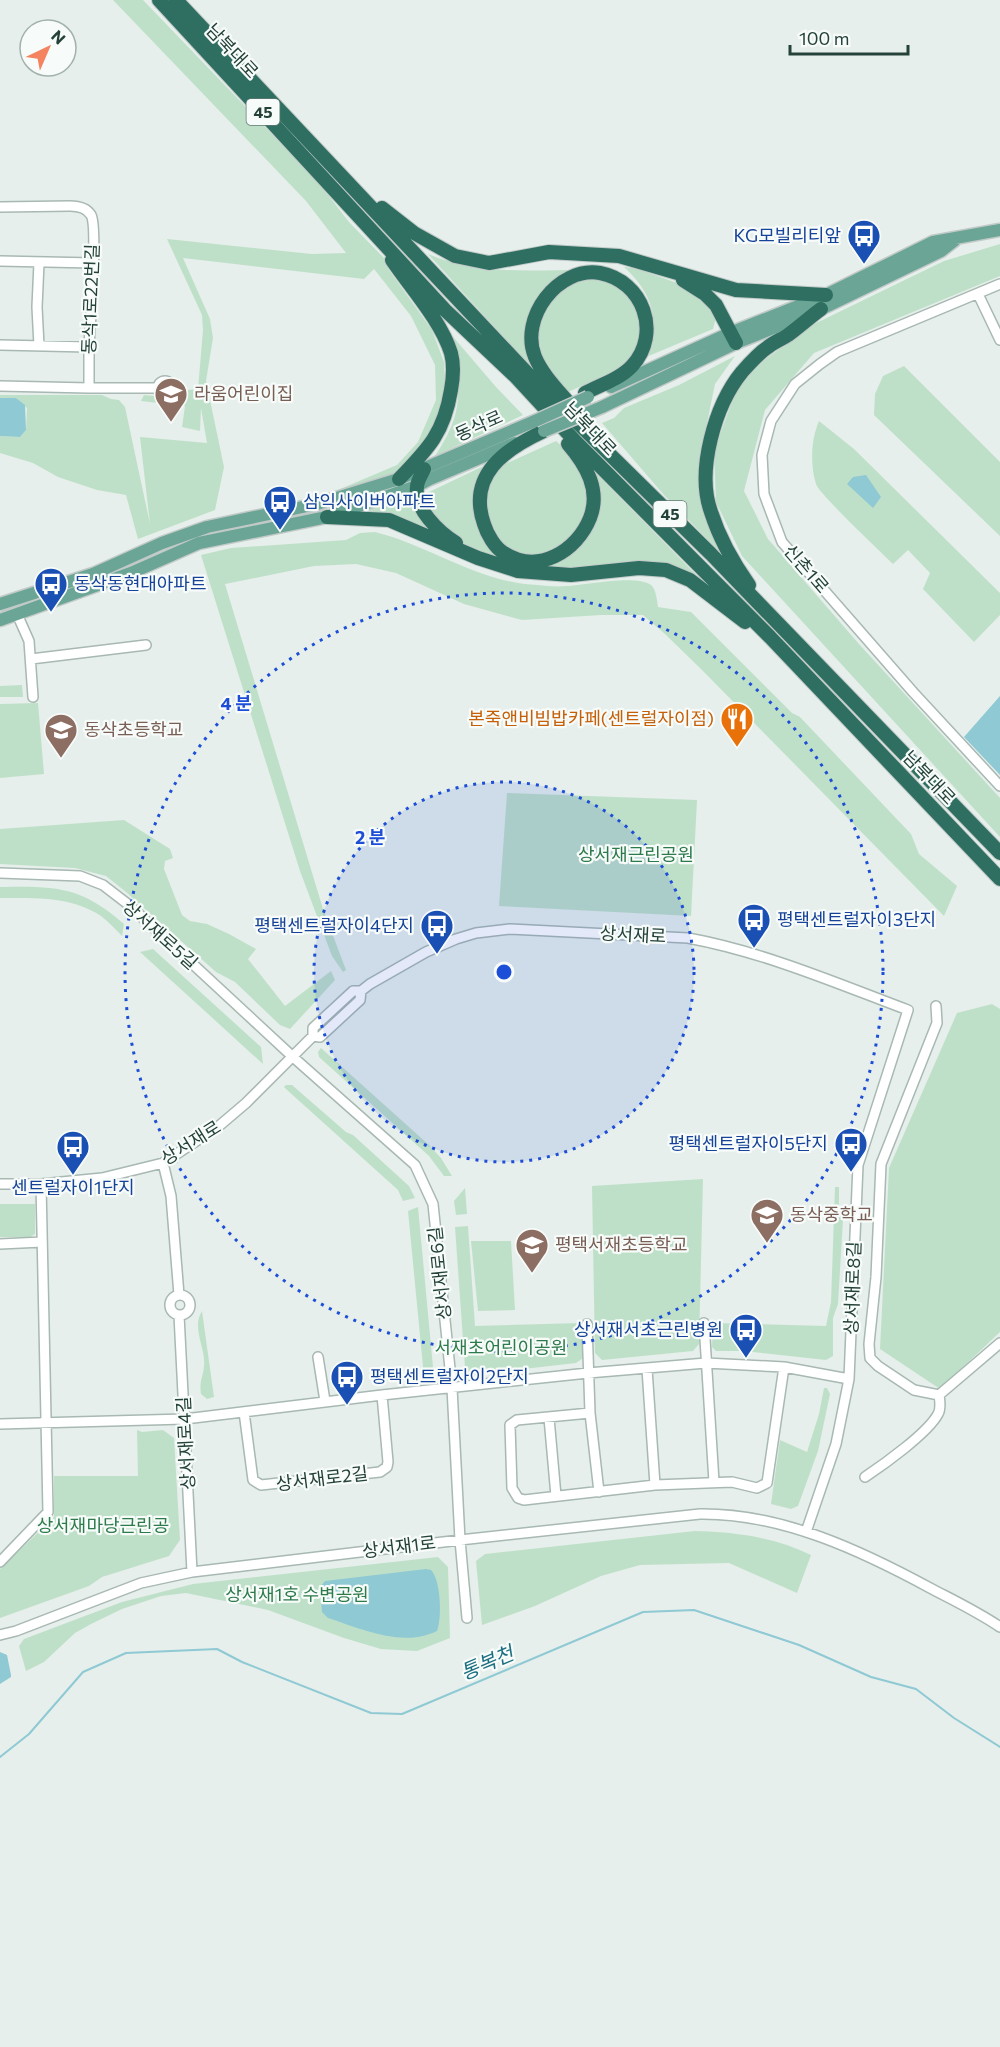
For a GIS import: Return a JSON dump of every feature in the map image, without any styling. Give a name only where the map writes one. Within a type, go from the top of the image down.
[{"type":"highway","name":"남북대로","points":[[159,0],[446,310],[485,350],[516,377],[576,442],[770,637],[1000,879]]},
{"type":"highway","name":"남북대로","points":[[176,0],[528,374],[776,621],[1000,852]]},
{"type":"highway","points":[[350,183],[414,233],[455,256],[489,263],[549,252],[619,256],[736,290],[826,295]]},
{"type":"highway","points":[[367,224],[425,307],[452,354],[453,379],[449,405],[441,429],[422,455],[399,479]]},
{"type":"highway","points":[[664,269],[705,294],[716,305],[733,338]]},
{"type":"highway","points":[[586,395],[625,372],[639,356],[647,337],[646,313],[640,300],[612,277],[600,273],[586,273],[569,279],[553,289],[544,300],[532,333],[534,354],[542,371],[621,465]]},
{"type":"highway","points":[[776,621],[743,577],[710,510],[707,487],[708,449],[720,410],[729,391],[743,371],[768,347],[821,309]]},
{"type":"highway","points":[[485,350],[572,449],[586,468],[594,491],[592,513],[588,525],[575,543],[560,555],[545,560],[528,561],[502,552],[487,532],[480,512],[481,488],[487,471],[498,459],[539,426]]},
{"type":"highway","points":[[424,469],[417,486],[419,502],[434,525],[478,558]]},
{"type":"highway","points":[[327,517],[389,520],[478,558],[518,571],[571,575],[639,568],[666,570],[690,580],[752,628],[770,637]]},
{"type":"main road","name":"동삭로","points":[[0,604],[93,574],[162,543],[207,527],[316,504],[399,479],[539,426],[602,408],[733,338],[933,242],[1000,230]]},
{"type":"main road","name":"동삭로","points":[[0,620],[131,573],[200,543],[327,517],[417,486],[539,426],[586,395],[733,338],[821,309],[941,251],[956,239]]},
{"type":"street","name":"동삭1로22번길","points":[[0,207],[70,206],[79,207],[91,215],[93,263],[89,388]]},
{"type":"street","points":[[0,261],[93,263]]},
{"type":"street","points":[[39,263],[37,307],[39,346]]},
{"type":"street","name":"신촌1로","points":[[1000,284],[837,352],[820,364],[795,384],[780,404],[771,421],[762,455],[764,494],[782,542],[913,692],[1000,786]]},
{"type":"street","points":[[978,294],[1000,340]]},
{"type":"street","points":[[0,345],[89,347]]},
{"type":"street","points":[[0,386],[158,388]]},
{"type":"street","points":[[16,614],[29,641],[33,697]]},
{"type":"street","points":[[31,659],[146,645]]},
{"type":"street","name":"상서재로5길","points":[[0,873],[80,876],[103,885],[129,905],[293,1057]]},
{"type":"street","name":"상서재로","points":[[0,1184],[41,1184],[102,1178],[163,1163],[219,1126],[246,1103],[313,1036],[313,1029],[353,991],[361,991],[426,952],[476,933],[510,929],[688,938],[713,942],[754,953],[908,1010]]},
{"type":"street","points":[[936,1006],[937,1023],[881,1164],[876,1277],[869,1344],[870,1358],[878,1366],[914,1390],[939,1395]]},
{"type":"street","name":"상서재로8길","points":[[806,1532],[836,1444],[849,1379],[858,1165],[908,1010]]},
{"type":"street","name":"상서재로6길","points":[[293,1057],[415,1165],[433,1204],[452,1388],[460,1540],[467,1618]]},
{"type":"street","points":[[163,1163],[171,1196],[179,1295]]},
{"type":"street","points":[[0,1561],[47,1515],[41,1184]]},
{"type":"street","points":[[0,1244],[42,1242]]},
{"type":"street","points":[[179,1295],[185,1297],[189,1305],[185,1313],[179,1315],[173,1312],[170,1306],[173,1298],[179,1295]]},
{"type":"street","name":"상서재로4길","points":[[179,1315],[192,1572]]},
{"type":"street","points":[[704,1323],[714,1482]]},
{"type":"street","points":[[587,1324],[590,1413],[599,1492]]},
{"type":"street","points":[[865,1477],[892,1458],[931,1424],[939,1413],[939,1395],[1000,1343]]},
{"type":"street","points":[[318,1357],[325,1401]]},
{"type":"street","points":[[0,1424],[185,1419],[325,1401],[588,1373],[706,1364],[784,1367],[849,1379]]},
{"type":"street","points":[[590,1413],[517,1420],[510,1425],[512,1488],[518,1498],[524,1500],[655,1485],[714,1482],[732,1482],[758,1488],[767,1483],[784,1367]]},
{"type":"street","points":[[647,1369],[655,1485]]},
{"type":"street","name":"상서재로2길","points":[[244,1412],[253,1480],[261,1485],[380,1472],[387,1467],[388,1462],[382,1395]]},
{"type":"street","points":[[549,1418],[556,1496]]},
{"type":"street","name":"상서재1로","points":[[0,1635],[141,1583],[192,1572],[700,1514],[728,1514],[806,1532],[884,1563],[1000,1627]]},
{"type":"green space","points":[[113,0],[143,0],[318,182],[349,222],[384,258],[389,270],[432,330],[444,362],[446,400],[431,436],[395,474],[326,495],[397,465],[418,442],[436,400],[435,365],[411,316],[374,269],[364,279],[183,258],[210,319],[213,338],[206,381],[224,467],[215,510],[138,539],[126,495],[97,490],[58,477],[33,463],[0,453],[0,436],[20,437],[26,430],[27,408],[16,398],[0,398],[0,395],[102,395],[119,400],[125,407],[150,524],[140,437],[207,443],[201,408],[200,431],[182,427],[185,406],[141,401],[144,395],[166,397],[173,390],[173,384],[178,391],[198,389],[203,330],[202,315],[167,239],[312,254],[346,253],[306,201]]},
{"type":"green space","points":[[1000,244],[1000,276],[814,353],[765,410],[744,491],[768,539],[859,644],[1000,798],[1000,837],[742,556],[716,502],[714,451],[737,388],[762,362],[810,326],[944,261]]},
{"type":"green space","points":[[428,254],[466,265],[504,270],[582,270],[566,276],[526,342],[531,367]]},
{"type":"green space","points":[[624,267],[638,269],[688,287],[717,314],[713,329],[639,360],[651,339],[652,309],[644,290]]},
{"type":"green space","points":[[582,279],[607,280],[629,293],[642,315],[638,349],[621,368],[568,392],[545,367],[537,333],[542,311],[555,293]]},
{"type":"green space","points":[[443,325],[523,415],[435,456],[453,422],[458,392],[454,362]]},
{"type":"green space","points":[[735,356],[715,384],[701,452],[701,480],[722,554],[664,495],[602,423],[614,418],[624,408],[679,385]]},
{"type":"green space","points":[[904,366],[1000,462],[1000,536],[874,415],[875,394],[883,376]]},
{"type":"green space","points":[[819,421],[854,449],[1000,593],[1000,615],[974,642],[923,589],[930,573],[908,550],[893,564],[820,490],[814,477],[812,460],[814,436]]},
{"type":"green space","points":[[556,441],[574,457],[587,484],[588,500],[585,517],[577,535],[560,550],[533,558],[514,553],[502,546],[485,515],[488,486],[503,465]]},
{"type":"green space","points":[[492,462],[479,486],[476,510],[484,536],[502,555],[527,564],[542,564],[560,561],[573,552],[588,531],[598,508],[597,486],[592,469],[705,584],[672,568],[645,561],[628,561],[572,570],[526,568],[496,560],[463,544],[436,521],[429,508],[427,493]]},
{"type":"green space","points":[[401,499],[413,502],[437,535],[383,515],[364,512]]},
{"type":"green space","points":[[375,532],[396,538],[475,571],[516,583],[559,586],[634,580],[651,585],[658,607],[691,612],[792,713],[800,717],[911,834],[919,854],[957,886],[944,916],[703,671],[643,615],[522,620],[464,604],[396,573],[356,564],[314,566],[225,584],[323,909],[346,970],[343,972],[332,956],[300,871],[201,555],[231,548],[346,540],[360,533]]},
{"type":"green space","points":[[22,685],[23,697],[0,697],[0,686]]},
{"type":"green space","points":[[38,703],[44,774],[0,778],[0,704]]},
{"type":"green space","name":"상서재근린공원","points":[[507,793],[697,800],[691,916],[499,906]]},
{"type":"green space","points":[[124,820],[170,849],[173,858],[165,861],[164,869],[182,915],[190,921],[207,924],[229,934],[256,949],[248,959],[285,1006],[331,971],[335,980],[290,1029],[280,1025],[235,982],[216,972],[106,876],[75,868],[0,864],[0,829]]},
{"type":"green space","points":[[0,887],[52,888],[80,895],[109,911],[124,924],[122,936],[104,918],[89,909],[52,900],[0,898]]},
{"type":"green space","points":[[153,949],[261,1047],[263,1064],[140,952]]},
{"type":"green space","points":[[992,1004],[1000,1009],[1000,1332],[940,1389],[880,1349],[889,1168],[957,1013]]},
{"type":"green space","points":[[321,1048],[429,1145],[441,1158],[452,1176],[444,1176],[429,1156],[319,1057],[318,1052]]},
{"type":"green space","points":[[292,1085],[346,1132],[353,1135],[409,1186],[415,1198],[403,1201],[398,1190],[286,1089],[284,1087]]},
{"type":"green space","points":[[703,1179],[699,1344],[693,1351],[602,1360],[595,1353],[592,1186]]},
{"type":"green space","points":[[835,1187],[839,1187],[839,1209],[843,1220],[838,1304],[833,1318],[833,1356],[826,1360],[744,1351],[716,1351],[712,1347],[713,1323],[826,1326],[831,1302]]},
{"type":"green space","points":[[465,1188],[467,1214],[456,1215],[454,1201]]},
{"type":"green space","points":[[0,1204],[35,1204],[35,1234],[30,1237],[0,1237]]},
{"type":"green space","points":[[418,1207],[433,1367],[424,1377],[408,1211]]},
{"type":"green space","name":"서재초어린이공원","points":[[468,1226],[475,1326],[581,1323],[583,1358],[576,1363],[471,1375],[465,1368],[455,1227]]},
{"type":"green space","points":[[471,1241],[511,1241],[515,1310],[478,1311]]},
{"type":"green space","points":[[202,1311],[214,1397],[207,1399],[201,1394],[204,1359],[198,1324]]},
{"type":"green space","points":[[824,1388],[827,1388],[830,1394],[818,1451],[798,1506],[791,1509],[771,1504],[780,1440],[807,1452],[819,1414]]},
{"type":"green space","name":"상서재마당근린공","points":[[137,1430],[142,1432],[163,1430],[174,1438],[180,1540],[169,1556],[102,1577],[89,1586],[0,1618],[0,1569],[54,1517],[54,1476],[138,1476]]},
{"type":"green space","points":[[695,1531],[769,1540],[811,1555],[797,1593],[729,1563],[640,1565],[601,1576],[535,1606],[482,1625],[476,1561],[485,1554]]},
{"type":"green space","name":"상서재1호 수변공원","points":[[438,1557],[448,1567],[450,1638],[417,1651],[381,1649],[268,1610],[186,1593],[161,1596],[122,1609],[91,1624],[75,1633],[44,1662],[26,1671],[19,1646],[24,1639],[122,1602],[193,1584]]},
{"type":"water","points":[[0,398],[16,398],[25,405],[26,430],[20,437],[0,436]]},
{"type":"water","points":[[866,475],[881,497],[873,508],[847,484],[853,477]]},
{"type":"water","points":[[1000,696],[1000,775],[964,737]]},
{"type":"water","points":[[431,1570],[439,1590],[440,1609],[437,1631],[410,1638],[382,1635],[328,1618],[322,1612],[320,1587],[325,1581]]},
{"type":"water","points":[[0,1652],[7,1655],[11,1677],[0,1684]]},
{"type":"waterway","name":"통복천","points":[[0,1757],[29,1734],[83,1672],[126,1653],[217,1649],[242,1662],[371,1713],[402,1714],[643,1612],[694,1610],[799,1645],[871,1677],[916,1689],[954,1718],[1000,1747]]},
{"type":"place","name":"KG모빌리티앞","points":[[864,265]]},
{"type":"place","name":"라움어린이집","points":[[171,423]]},
{"type":"place","name":"삼익사이버아파트","points":[[280,531]]},
{"type":"place","name":"동삭동현대아파트","points":[[51,613]]},
{"type":"place","name":"본죽앤비빔밥카페(센트럴자이점)","points":[[737,748]]},
{"type":"place","name":"동삭초등학교","points":[[61,759]]},
{"type":"place","name":"평택센트럴자이3단지","points":[[754,949]]},
{"type":"place","name":"평택센트럴자이4단지","points":[[437,955]]},
{"type":"place","name":"평택센트럴자이5단지","points":[[851,1173]]},
{"type":"place","name":"센트럴자이1단지","points":[[73,1176]]},
{"type":"place","name":"동삭중학교","points":[[767,1244]]},
{"type":"place","name":"평택서재초등학교","points":[[532,1274]]},
{"type":"place","name":"상서재서초근린병원","points":[[746,1359]]},
{"type":"place","name":"평택센트럴자이2단지","points":[[347,1406]]}]
